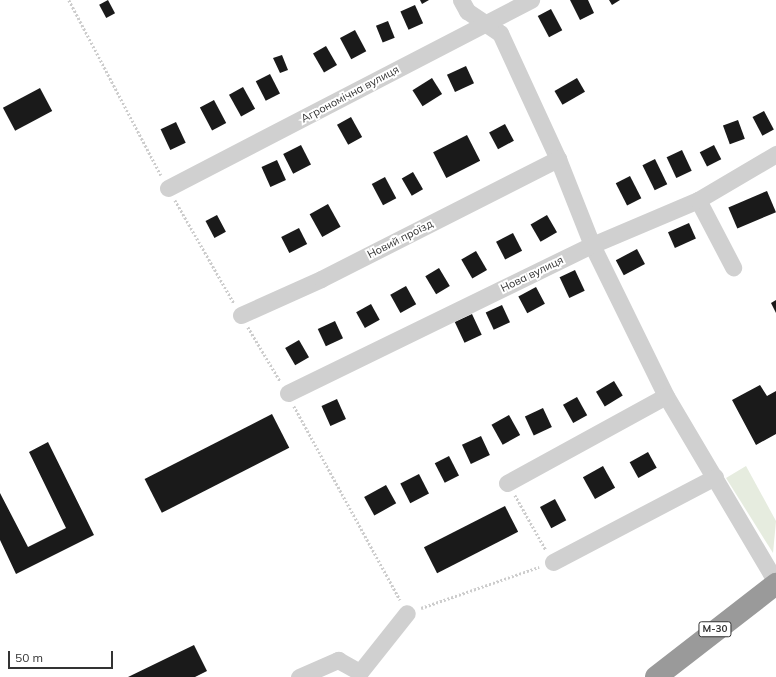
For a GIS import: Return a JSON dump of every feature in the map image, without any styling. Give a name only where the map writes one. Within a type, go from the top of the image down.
[{"type":"highway","name":"М-30","points":[[656,677],[776,583]]},
{"type":"street","points":[[461,0],[467,11],[486,22],[500,33],[558,159],[592,245],[666,396],[776,583]]},
{"type":"street","name":"Агрономічна вулиця","points":[[168,188],[531,0]]},
{"type":"street","name":"Нова вулиця","points":[[288,393],[592,245],[698,200],[776,154]]},
{"type":"street","name":"Новий проїзд","points":[[241,315],[321,279],[558,159]]},
{"type":"street","points":[[698,200],[733,267]]},
{"type":"street","points":[[507,483],[666,396]]},
{"type":"street","points":[[553,562],[715,477]]},
{"type":"street","points":[[299,677],[338,660],[362,674],[407,613]]},
{"type":"path","points":[[69,0],[168,188]]},
{"type":"path","points":[[324,465],[407,613],[553,562],[507,483]]},
{"type":"shaded area","points":[[746,466],[776,521],[773,553],[726,478]]},
{"type":"building","points":[[108,0],[115,13],[106,18],[99,5]]},
{"type":"building","points":[[420,0],[429,0],[422,4]]},
{"type":"building","points":[[570,0],[588,0],[594,13],[580,20]]},
{"type":"building","points":[[609,0],[620,0],[612,5]]},
{"type":"building","points":[[415,5],[423,23],[409,30],[400,12]]},
{"type":"building","points":[[551,9],[562,30],[549,37],[538,16]]},
{"type":"building","points":[[388,21],[395,38],[383,43],[376,26]]},
{"type":"building","points":[[355,30],[366,51],[351,59],[340,38]]},
{"type":"building","points":[[326,46],[337,65],[324,73],[313,54]]},
{"type":"building","points":[[282,55],[288,70],[280,73],[273,58]]},
{"type":"building","points":[[466,66],[474,83],[455,92],[447,75]]},
{"type":"building","points":[[270,74],[280,94],[266,101],[256,81]]},
{"type":"building","points":[[432,78],[442,94],[423,106],[412,90]]},
{"type":"building","points":[[577,78],[585,92],[562,105],[554,91]]},
{"type":"building","points":[[243,87],[255,109],[241,117],[229,95]]},
{"type":"building","points":[[40,88],[52,111],[15,131],[3,108]]},
{"type":"building","points":[[214,100],[226,123],[212,130],[200,108]]},
{"type":"building","points":[[764,111],[774,130],[762,136],[753,117]]},
{"type":"building","points":[[351,117],[362,137],[348,145],[337,125]]},
{"type":"building","points":[[738,120],[745,139],[730,144],[723,125]]},
{"type":"building","points":[[176,122],[186,143],[170,150],[161,129]]},
{"type":"building","points":[[505,124],[514,141],[498,149],[489,132]]},
{"type":"building","points":[[467,135],[480,161],[446,178],[433,152]]},
{"type":"building","points":[[301,145],[311,165],[293,174],[283,154]]},
{"type":"building","points":[[714,145],[721,159],[707,167],[700,152]]},
{"type":"building","points":[[682,150],[692,171],[676,178],[667,157]]},
{"type":"building","points":[[655,159],[667,184],[655,190],[642,165]]},
{"type":"building","points":[[277,160],[286,180],[270,187],[261,167]]},
{"type":"building","points":[[413,172],[423,189],[412,196],[402,178]]},
{"type":"building","points":[[630,176],[641,198],[627,206],[616,183]]},
{"type":"building","points":[[385,177],[396,198],[383,205],[372,184]]},
{"type":"building","points":[[767,191],[776,212],[737,229],[728,207]]},
{"type":"building","points":[[328,204],[341,227],[322,237],[310,214]]},
{"type":"building","points":[[217,215],[226,232],[214,238],[206,221]]},
{"type":"building","points":[[547,215],[557,232],[541,242],[531,224]]},
{"type":"building","points":[[689,223],[696,239],[675,248],[668,232]]},
{"type":"building","points":[[299,228],[307,244],[289,253],[281,237]]},
{"type":"building","points":[[513,233],[522,251],[505,259],[496,242]]},
{"type":"building","points":[[637,249],[645,264],[624,275],[616,260]]},
{"type":"building","points":[[476,251],[487,270],[472,279],[461,260]]},
{"type":"building","points":[[439,268],[450,286],[436,294],[425,276]]},
{"type":"building","points":[[575,270],[585,291],[569,298],[560,277]]},
{"type":"building","points":[[406,286],[416,304],[400,313],[390,295]]},
{"type":"building","points":[[536,287],[545,304],[527,313],[518,296]]},
{"type":"building","points":[[776,300],[776,313],[771,303]]},
{"type":"building","points":[[371,304],[380,320],[365,328],[356,312]]},
{"type":"building","points":[[502,305],[510,322],[494,330],[486,313]]},
{"type":"building","points":[[472,314],[482,335],[465,343],[455,322]]},
{"type":"building","points":[[335,321],[343,338],[326,346],[318,329]]},
{"type":"building","points":[[299,340],[309,357],[295,365],[285,348]]},
{"type":"building","points":[[614,381],[623,396],[605,406],[596,392]]},
{"type":"building","points":[[760,385],[767,396],[776,391],[776,434],[756,445],[732,400]]},
{"type":"building","points":[[577,397],[587,415],[573,423],[563,405]]},
{"type":"building","points":[[337,399],[346,419],[330,426],[321,406]]},
{"type":"building","points":[[543,408],[552,427],[534,435],[525,416]]},
{"type":"building","points":[[272,414],[289,448],[162,513],[145,479]]},
{"type":"building","points":[[509,415],[520,435],[503,445],[492,425]]},
{"type":"building","points":[[481,436],[490,455],[471,464],[462,445]]},
{"type":"building","points":[[48,442],[94,535],[16,574],[0,540],[0,493],[28,547],[66,528],[29,452]]},
{"type":"building","points":[[648,452],[657,468],[638,478],[630,462]]},
{"type":"building","points":[[449,456],[459,476],[445,483],[435,463]]},
{"type":"building","points":[[603,466],[615,488],[595,499],[583,477]]},
{"type":"building","points":[[419,474],[429,494],[410,503],[400,484]]},
{"type":"building","points":[[386,485],[396,503],[374,515],[364,497]]},
{"type":"building","points":[[555,499],[566,520],[551,528],[540,507]]},
{"type":"building","points":[[505,506],[518,532],[437,573],[424,547]]},
{"type":"building","points":[[194,645],[207,671],[195,677],[128,677]]}]
